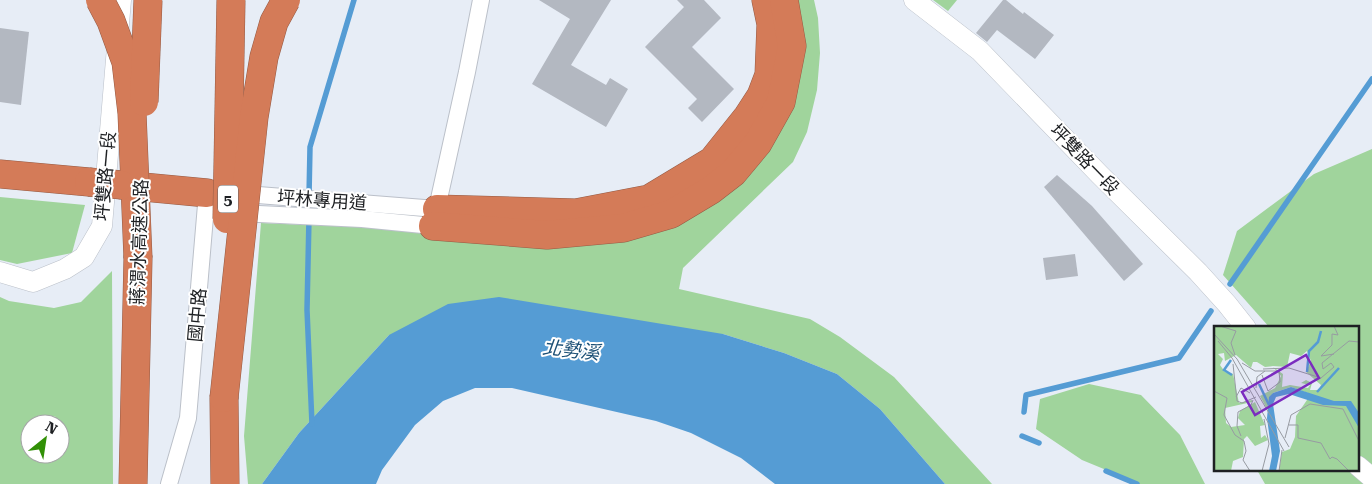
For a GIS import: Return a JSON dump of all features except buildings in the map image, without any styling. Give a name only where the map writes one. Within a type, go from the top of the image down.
[{"type":"highway","points":[[100,0],[111,21],[126,62],[132,113],[138,258]]},
{"type":"highway","name":"蔣渭水高速公路","points":[[133,484],[138,258],[148,0]]},
{"type":"highway","name":"5","points":[[225,484],[224,398],[231,0]]},
{"type":"highway","points":[[224,398],[254,118],[264,57],[274,22],[286,0]]},
{"type":"highway","points":[[435,218],[576,213],[649,199],[712,162],[748,116],[761,96],[769,75],[771,24],[766,0]]},
{"type":"highway","points":[[435,218],[547,235],[623,228],[672,214],[711,190],[733,173],[758,143],[781,102],[792,46],[784,0]]},
{"type":"highway","points":[[0,174],[89,191],[206,202]]},
{"type":"highway","points":[[0,192],[89,191]]},
{"type":"street","name":"坪雙路一段","points":[[0,272],[33,282],[65,269],[84,257],[102,226],[121,0]]},
{"type":"street","points":[[435,218],[481,0]]},
{"type":"street","name":"坪雙路一段","points":[[914,0],[980,50],[1100,175],[1198,272],[1244,326]]},
{"type":"street","name":"坪林專用道","points":[[206,202],[258,195],[363,211],[435,218]]},
{"type":"street","name":"坪林專用道","points":[[206,202],[258,214],[363,211]]},
{"type":"street","name":"國中路","points":[[169,484],[188,418],[206,202]]},
{"type":"street","points":[[1360,468],[1372,478]]},
{"type":"green space","points":[[794,0],[814,0],[818,18],[820,53],[817,90],[807,132],[793,162],[683,268],[679,289],[810,319],[840,337],[894,377],[992,484],[945,484],[880,409],[837,374],[784,353],[723,334],[389,335],[299,433],[262,484],[248,484],[244,436],[261,223],[580,236],[721,186]]},
{"type":"green space","points":[[933,0],[957,0],[948,11]]},
{"type":"green space","points":[[1372,149],[1372,484],[1265,484],[1258,472],[1360,472],[1360,326],[1268,326],[1223,275],[1237,231],[1314,174]]},
{"type":"green space","points":[[0,197],[85,205],[72,253],[17,264],[0,260]]},
{"type":"green space","points":[[112,271],[113,484],[0,484],[0,297],[9,301],[54,308],[81,302]]},
{"type":"green space","points":[[1089,384],[1141,395],[1180,435],[1205,484],[1136,484],[1133,481],[1082,460],[1036,429],[1040,399]]},
{"type":"water","name":"北勢溪","points":[[499,297],[723,334],[784,353],[837,374],[880,409],[945,484],[775,484],[741,458],[691,433],[656,421],[512,388],[475,388],[443,401],[415,425],[382,470],[376,484],[262,484],[299,433],[389,335],[448,304]]},
{"type":"waterway","points":[[309,196],[310,147],[354,0]]},
{"type":"waterway","points":[[1230,284],[1372,79]]},
{"type":"waterway","points":[[309,218],[307,310],[312,424]]},
{"type":"waterway","points":[[1024,412],[1026,395],[1179,358],[1211,311]]},
{"type":"waterway","points":[[1022,436],[1039,443]]},
{"type":"waterway","points":[[1106,471],[1137,484]]}]
